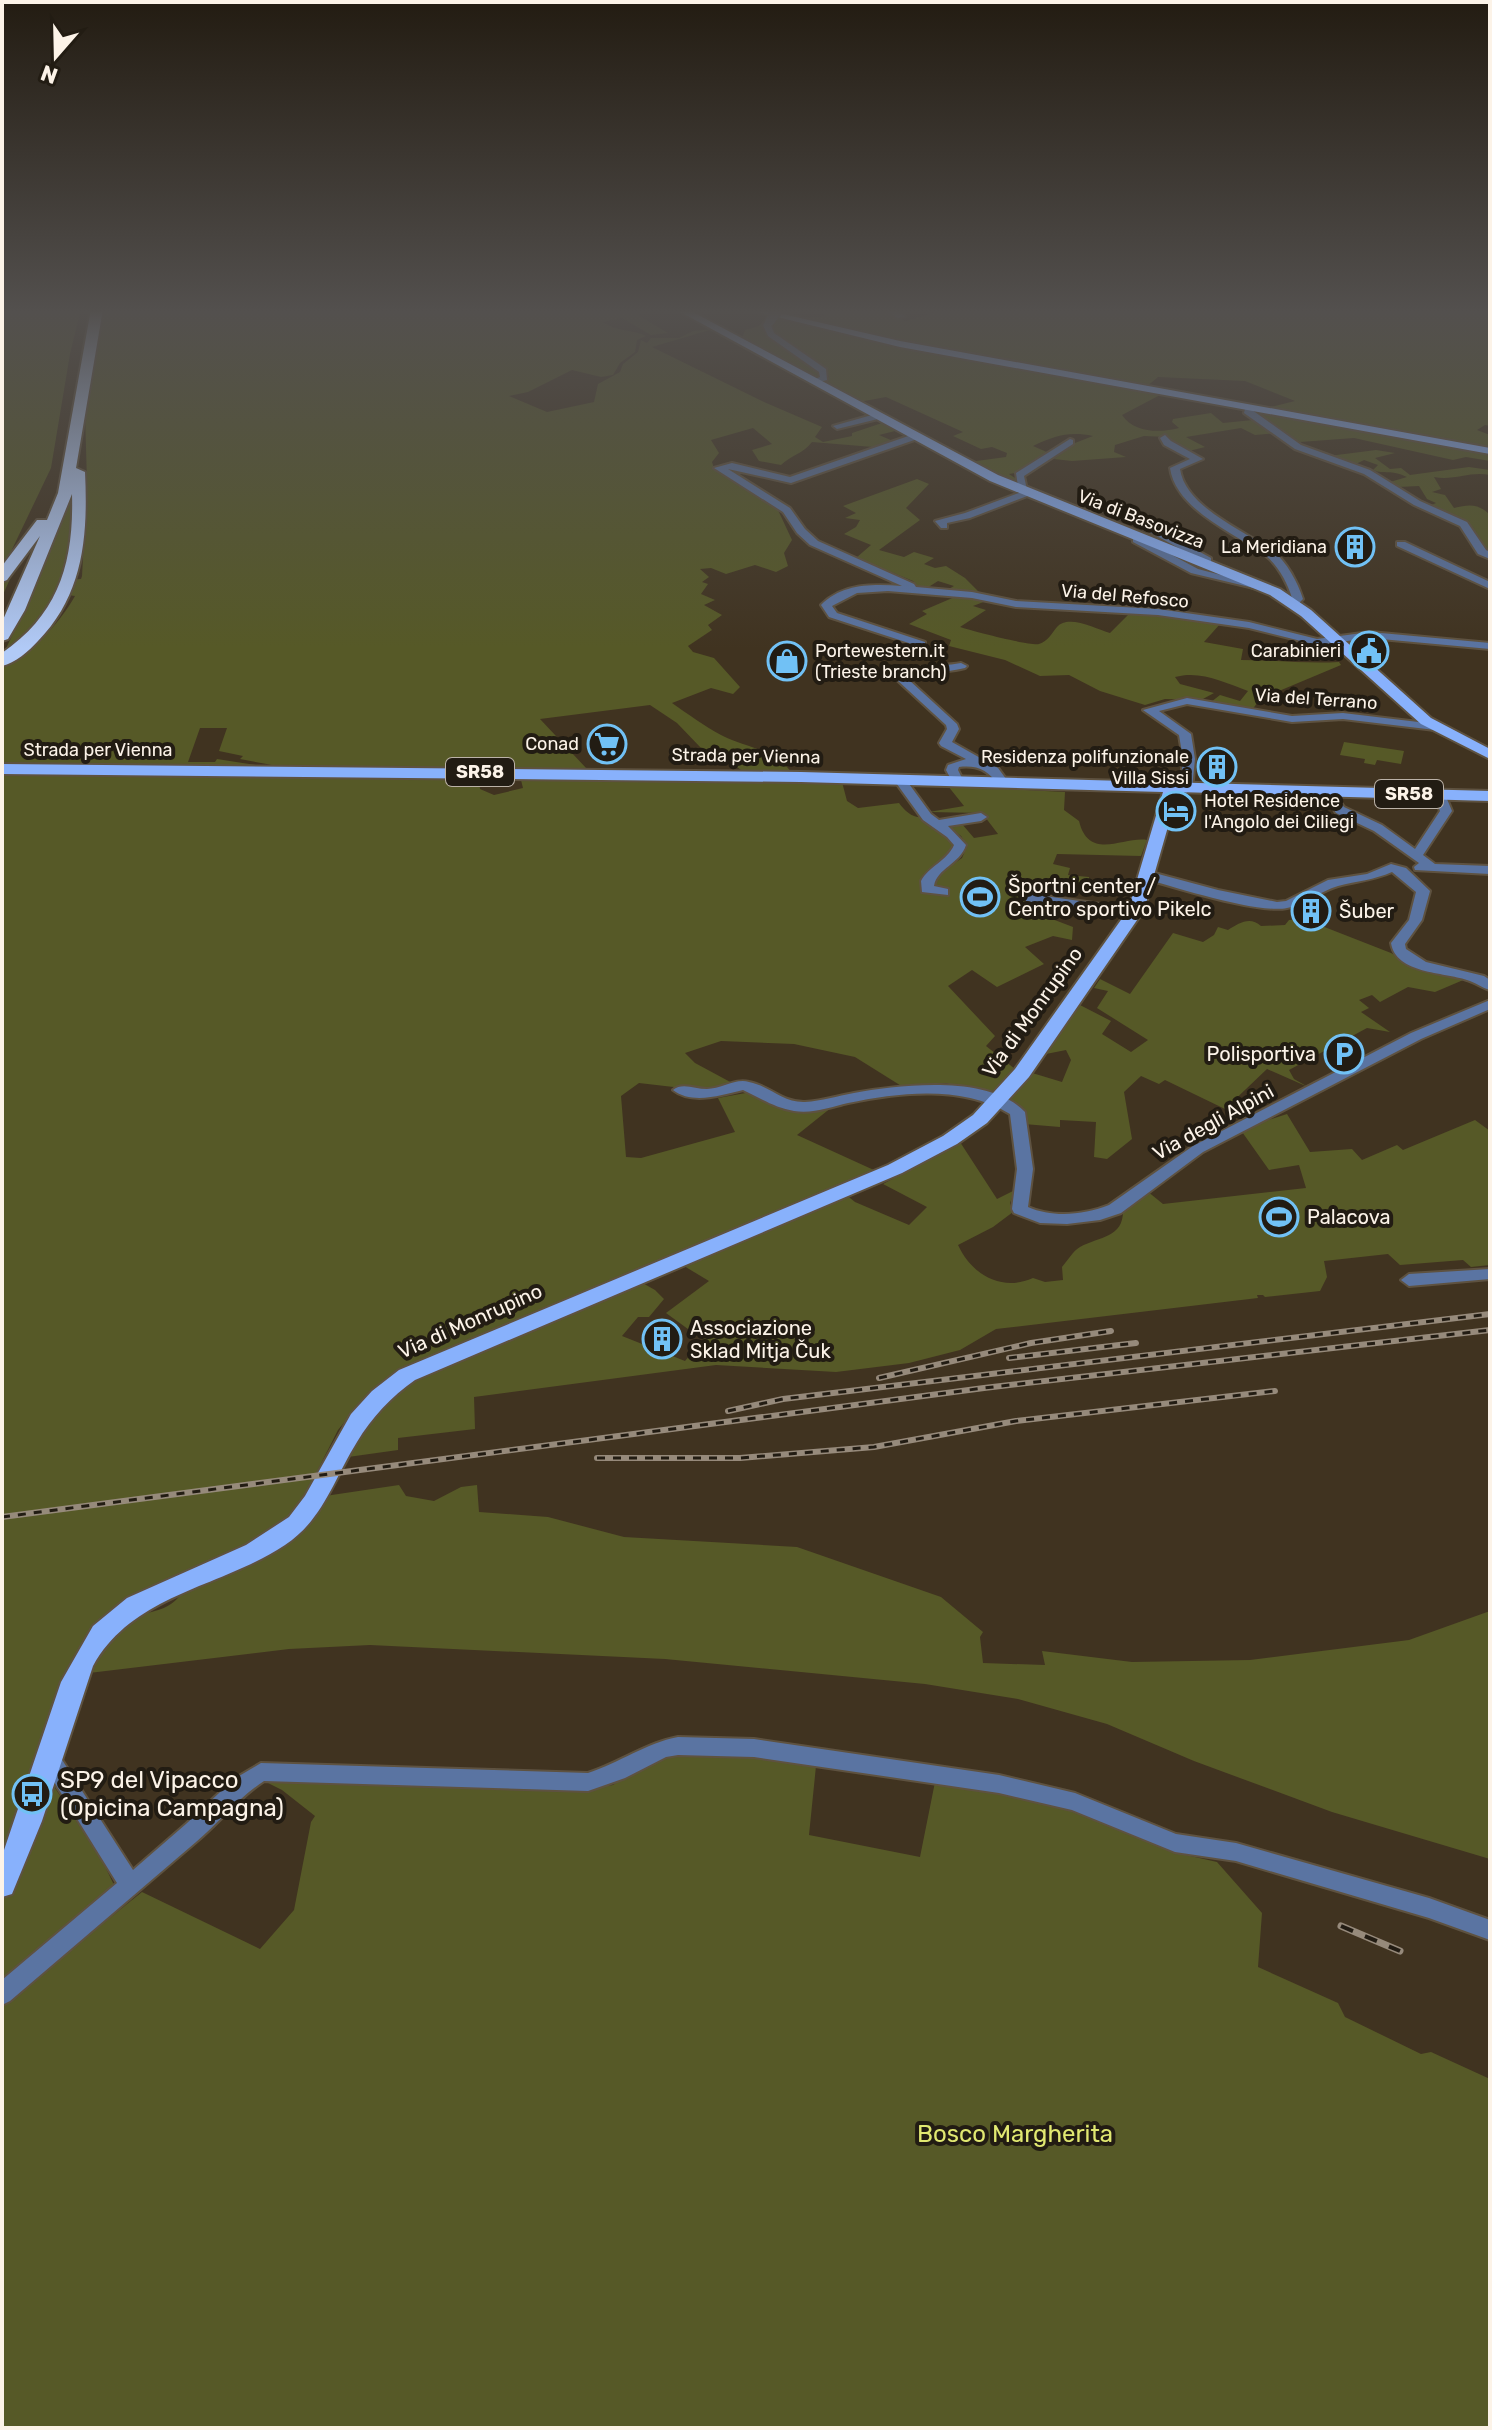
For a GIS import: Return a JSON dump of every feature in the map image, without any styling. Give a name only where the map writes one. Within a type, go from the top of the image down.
[{"type":"highway","points":[[2,613],[42,523],[62,456],[68,422]]},
{"type":"highway","points":[[2,636],[24,566],[65,493],[79,422]]},
{"type":"highway","points":[[2,661],[31,640],[55,614],[71,580],[79,498],[76,438]]},
{"type":"highway","points":[[2,577],[24,566]]},
{"type":"main road","name":"Via di Basovizza","points":[[891,422],[1024,492],[1265,587],[1293,603],[1435,727],[1490,755]]},
{"type":"main road","points":[[1333,422],[1490,451]]},
{"type":"main road","name":"Strada per Vienna","points":[[2,769],[453,771],[1490,796]]},
{"type":"main road","name":"Via di Monrupino","points":[[2,1885],[50,1758],[77,1675],[112,1622],[133,1608],[257,1549],[299,1522],[313,1504],[357,1419],[397,1382],[436,1362],[919,1158],[968,1128],[998,1103],[1135,913],[1162,812],[1179,789]]},
{"type":"street","points":[[837,426],[852,422]]},
{"type":"street","points":[[1265,422],[1298,447],[1367,472],[1417,503],[1464,524],[1482,552],[1490,556]]},
{"type":"street","name":"Via del Refosco","points":[[911,590],[896,577],[835,553],[806,537],[787,510],[719,468],[732,466],[791,480],[917,436]]},
{"type":"street","name":"Via di Basovizza","points":[[1165,438],[1167,443],[1198,459],[1175,468],[1179,486],[1230,530],[1272,555],[1296,591],[1298,599],[1293,603]]},
{"type":"street","points":[[944,526],[940,521],[967,516],[1024,492],[1019,475],[1070,442]]},
{"type":"street","points":[[1102,507],[1140,523],[1207,560],[1206,563]]},
{"type":"street","points":[[1138,537],[1137,540],[1195,571],[1265,587]]},
{"type":"street","points":[[1401,544],[1490,586]]},
{"type":"street","name":"Via del Refosco","points":[[921,644],[833,615],[826,605],[838,596],[862,587],[911,590],[972,595],[1016,604],[1139,610],[1249,625],[1317,642],[1370,635],[1490,646]]},
{"type":"street","points":[[961,666],[937,671],[923,668],[902,679],[951,724],[953,729],[945,743],[994,771],[1003,783]]},
{"type":"street","name":"Via del Terrano","points":[[1179,789],[1189,759],[1185,734],[1149,710],[1187,701],[1292,719],[1343,716],[1435,727]]},
{"type":"street","points":[[958,782],[952,770],[954,765],[978,761]]},
{"type":"street","points":[[900,780],[927,817],[960,845],[956,856],[935,869],[927,881],[927,889],[943,892]]},
{"type":"street","points":[[1328,792],[1340,810],[1378,828],[1429,865]]},
{"type":"street","points":[[1416,855],[1446,811],[1440,795]]},
{"type":"street","points":[[938,824],[981,817]]},
{"type":"street","points":[[1147,875],[1216,894],[1283,906],[1333,883],[1396,870],[1429,865],[1490,870]]},
{"type":"street","points":[[1396,870],[1423,891],[1419,915],[1410,933],[1398,943],[1399,950],[1425,967],[1443,973],[1472,974],[1490,986]]},
{"type":"street","points":[[1031,898],[1135,913]]},
{"type":"street","name":"Via degli Alpini","points":[[998,1103],[1015,1110],[1020,1125],[1025,1182],[1020,1209],[1040,1218],[1085,1218],[1115,1209],[1198,1149],[1416,1036],[1490,1004]]},
{"type":"street","name":"Via di Monrupino","points":[[680,1090],[709,1094],[745,1085],[775,1103],[801,1107],[854,1097],[951,1088],[998,1103]]},
{"type":"street","points":[[1409,1280],[1490,1274]]},
{"type":"street","points":[[2,1994],[131,1886],[241,1785],[261,1772],[569,1783],[604,1777],[662,1749],[678,1746],[754,1748],[999,1784],[1075,1802],[1175,1843],[1212,1846],[1251,1856],[1429,1908],[1490,1930]]},
{"type":"street","points":[[50,1758],[131,1886]]},
{"type":"green space","points":[[2,422],[59,422],[51,468],[6,562],[17,563],[2,597]]},
{"type":"green space","points":[[85,422],[811,422],[822,427],[815,437],[823,442],[852,436],[852,433],[882,423],[895,431],[879,435],[893,441],[873,447],[812,442],[781,465],[759,461],[752,450],[772,444],[753,428],[711,440],[719,453],[712,462],[714,468],[778,510],[792,540],[784,553],[788,566],[776,572],[755,565],[726,574],[711,568],[700,569],[709,577],[702,582],[708,584],[701,594],[715,600],[704,605],[722,615],[708,625],[712,630],[688,646],[693,652],[714,658],[740,687],[733,694],[711,688],[672,703],[721,735],[770,754],[792,774],[745,773],[721,755],[701,748],[677,723],[650,705],[540,719],[587,769],[277,766],[240,759],[243,756],[219,751],[227,728],[200,728],[188,762],[215,762],[217,759],[268,767],[2,765],[2,667],[43,637],[61,618],[75,596],[61,594],[57,604],[2,657],[44,567],[69,498],[73,498],[66,580],[81,579],[87,483]]},
{"type":"green space","points":[[942,422],[1129,422],[1148,430],[1164,431],[1179,428],[1172,422],[1257,422],[1276,433],[1255,435],[1241,428],[1186,437],[1205,447],[1189,451],[1169,442],[1168,437],[1144,436],[1115,445],[1114,452],[1126,457],[1072,461],[1054,459],[1075,443],[1093,436],[1062,435],[1033,446],[1049,453],[1021,472],[1009,474],[1015,478],[1018,487],[969,462],[1006,457],[1007,453],[992,447],[981,449],[953,436],[963,432]]},
{"type":"green space","points":[[1270,422],[1317,422],[1490,453],[1490,461],[1466,457],[1453,460],[1354,438],[1300,442]]},
{"type":"green space","points":[[1347,422],[1490,422],[1490,426],[1485,425],[1477,430],[1490,435],[1490,448]]},
{"type":"green space","points":[[1376,450],[1395,453],[1375,458],[1390,469],[1401,468],[1410,475],[1469,467],[1490,470],[1490,475],[1434,477],[1441,489],[1432,492],[1445,495],[1454,508],[1474,506],[1490,515],[1490,554],[1468,524],[1429,506],[1436,503],[1427,499],[1419,486],[1398,487],[1390,482],[1407,477],[1373,470],[1378,465],[1364,460],[1354,465],[1329,456]]},
{"type":"green space","points":[[917,479],[929,484],[906,508],[920,520],[879,550],[904,557],[914,552],[934,558],[924,564],[935,568],[946,566],[979,592],[947,590],[954,586],[938,581],[927,588],[918,588],[913,581],[856,558],[871,545],[844,534],[856,527],[860,520],[845,518],[856,513],[843,506]]},
{"type":"green space","points":[[957,596],[986,601],[973,606],[986,610],[960,627],[1025,643],[1042,643],[1057,627],[1068,622],[1110,633],[1130,613],[1220,624],[1204,642],[1243,649],[1241,660],[1339,662],[1341,665],[1260,699],[1252,710],[1211,702],[1220,695],[1240,701],[1248,691],[1194,675],[1175,677],[1180,684],[1214,693],[1201,700],[1165,699],[1145,705],[1100,691],[1069,675],[1040,676],[1005,660],[949,646],[951,640],[909,624],[927,614],[922,611]]},
{"type":"green space","points":[[1344,742],[1404,751],[1401,764],[1377,760],[1375,765],[1364,763],[1365,759],[1340,755]]},
{"type":"green space","points":[[2,772],[479,780],[480,789],[494,795],[523,788],[521,780],[842,782],[847,801],[858,808],[899,803],[913,816],[924,817],[954,842],[956,848],[924,877],[930,886],[932,878],[962,858],[967,846],[961,836],[948,827],[962,824],[974,838],[998,834],[982,813],[929,812],[964,806],[948,786],[1065,792],[1064,810],[1079,821],[1091,841],[1108,844],[1147,840],[1141,856],[1057,854],[1053,864],[1070,868],[1068,875],[1089,877],[1089,885],[1037,879],[1034,894],[1023,892],[1022,898],[1038,901],[1039,914],[1073,927],[1072,940],[1053,936],[1025,947],[1044,964],[997,987],[972,970],[948,986],[995,1036],[986,1046],[1015,1069],[994,1096],[946,1083],[903,1087],[855,1057],[794,1044],[721,1041],[685,1053],[695,1063],[734,1084],[708,1091],[639,1083],[621,1096],[626,1157],[641,1158],[735,1132],[718,1098],[751,1092],[771,1104],[789,1109],[832,1107],[797,1135],[876,1171],[394,1373],[366,1396],[338,1430],[296,1513],[262,1536],[183,1576],[96,1628],[2,1866]]},
{"type":"green space","points":[[1304,919],[1391,953],[1426,972],[1468,978],[1435,992],[1408,987],[1380,1002],[1372,995],[1359,1000],[1369,1008],[1361,1012],[1390,1032],[1367,1028],[1289,1070],[1294,1079],[1308,1087],[1267,1069],[1225,1109],[1165,1080],[1159,1084],[1141,1076],[1124,1092],[1132,1139],[1107,1159],[1094,1157],[1096,1122],[1060,1120],[1060,1127],[1024,1124],[1007,1102],[1029,1072],[1062,1082],[1071,1060],[1066,1050],[1041,1055],[1080,1005],[1111,1021],[1102,1034],[1131,1052],[1148,1040],[1097,1008],[1108,991],[1094,988],[1100,979],[1130,994],[1173,933],[1203,942],[1214,935],[1218,927],[1228,930],[1249,921],[1261,926],[1285,925],[1289,920]]},
{"type":"green space","points":[[1287,1114],[1310,1152],[1352,1149],[1362,1160],[1397,1145],[1403,1150],[1475,1120],[1490,1131],[1490,1265],[1471,1267],[1463,1260],[1400,1265],[1388,1254],[1324,1261],[1327,1277],[1320,1291],[1265,1297],[1257,1295],[1258,1298],[996,1329],[960,1350],[909,1363],[836,1372],[716,1365],[474,1397],[475,1429],[398,1438],[398,1450],[348,1457],[376,1408],[420,1374],[639,1281],[664,1299],[649,1317],[638,1317],[622,1336],[685,1361],[703,1340],[666,1313],[709,1281],[684,1266],[845,1194],[855,1202],[909,1225],[927,1207],[883,1184],[960,1142],[997,1199],[1015,1190],[1010,1203],[1013,1212],[993,1227],[958,1245],[964,1256],[980,1272],[999,1282],[1021,1282],[1033,1278],[1045,1282],[1063,1280],[1062,1267],[1075,1251],[1115,1231],[1122,1220],[1123,1211],[1147,1191],[1163,1204],[1306,1188],[1299,1165],[1269,1170],[1240,1129]]},
{"type":"green space","points":[[399,1485],[406,1496],[434,1501],[461,1487],[477,1485],[479,1512],[548,1517],[624,1537],[797,1547],[941,1597],[983,1632],[980,1637],[983,1663],[1045,1665],[1042,1651],[1132,1662],[1250,1660],[1409,1640],[1490,1611],[1490,1859],[1332,1812],[1194,1761],[1107,1724],[1018,1699],[925,1684],[665,1659],[370,1645],[289,1649],[89,1673],[105,1640],[119,1624],[168,1606],[325,1496]]},
{"type":"green space","name":"Bosco Margherita","points":[[677,1754],[760,1758],[816,1766],[809,1835],[920,1857],[935,1782],[1052,1802],[1173,1852],[1217,1862],[1262,1913],[1258,1967],[1338,2003],[1345,2017],[1421,2054],[1431,2052],[1490,2079],[1490,2428],[2,2428],[2,2004],[142,1892],[260,1949],[294,1910],[311,1822],[315,1816],[282,1790],[262,1780],[569,1791],[613,1785],[625,1775]]},
{"type":"green space","points":[[48,1777],[103,1862],[114,1885],[84,1917],[2,1989],[2,1897]]},
{"type":"railway","points":[[728,1411],[783,1399],[1490,1314]]},
{"type":"railway","points":[[2,1517],[984,1388],[1490,1330]]},
{"type":"railway","points":[[879,1378],[1031,1343],[1111,1331]]},
{"type":"railway","points":[[1009,1358],[1136,1343]]},
{"type":"railway","points":[[597,1458],[740,1458],[874,1447],[1016,1421],[1275,1391]]},
{"type":"railway","points":[[1341,1926],[1400,1951]]},
{"type":"place","name":"La Meridiana","points":[[1355,547]]},
{"type":"place","name":"Carabinieri","points":[[1369,651]]},
{"type":"place","name":"Portewestern.it (Trieste branch)","points":[[787,661]]},
{"type":"place","name":"Conad","points":[[607,744]]},
{"type":"place","name":"Residenza polifunzionale Villa Sissi","points":[[1217,767]]},
{"type":"place","name":"Hotel Residence l'Angolo dei Ciliegi","points":[[1176,811]]},
{"type":"place","name":"Športni center / Centro sportivo Pikelc","points":[[980,897]]},
{"type":"place","name":"Šuber","points":[[1311,911]]},
{"type":"place","name":"Polisportiva","points":[[1344,1054]]},
{"type":"place","name":"Palacova","points":[[1279,1217]]},
{"type":"place","name":"Associazione Sklad Mitja Čuk","points":[[662,1339]]},
{"type":"place","name":"SP9 del Vipacco (Opicina Campagna)","points":[[32,1794]]}]
